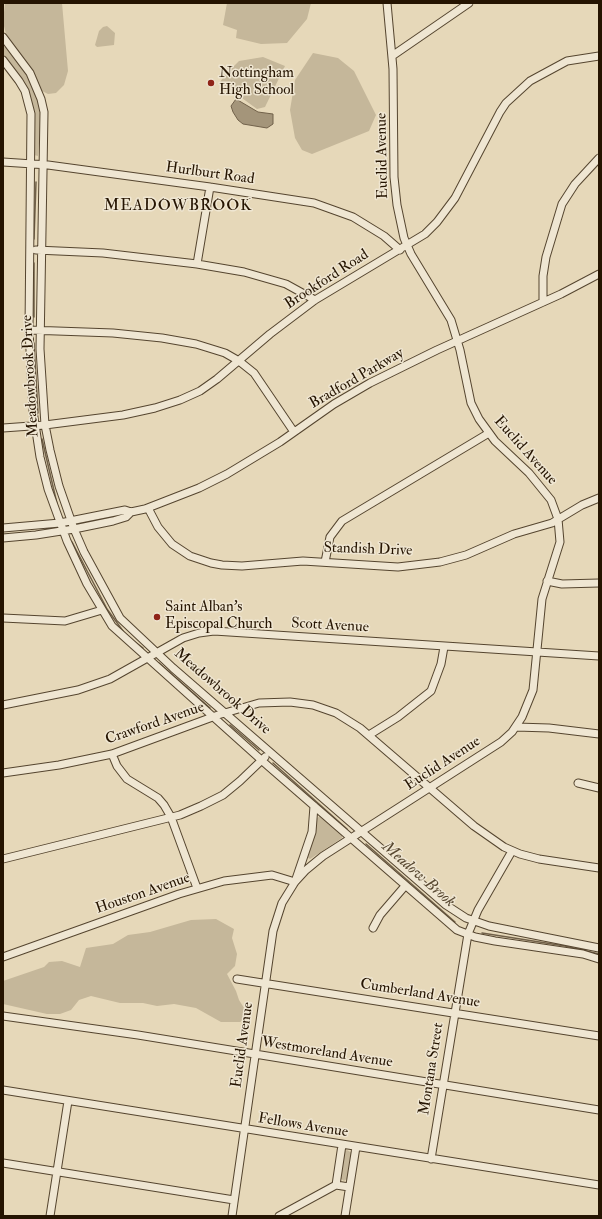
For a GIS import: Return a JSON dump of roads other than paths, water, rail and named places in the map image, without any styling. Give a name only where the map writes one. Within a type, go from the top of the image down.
[{"type":"street","name":"Euclid Avenue","points":[[232,1216],[265,982],[275,922],[282,903],[295,882],[306,870],[323,856],[352,839],[501,742],[516,727],[522,718],[533,690],[542,599],[560,542],[558,519],[551,500],[540,484],[489,433],[471,402],[458,341],[445,309],[407,246],[397,205],[394,177],[395,113],[387,3]]},
{"type":"street","points":[[392,56],[469,3]]},
{"type":"street","name":"Meadowbrook Drive","points":[[3,37],[30,73],[41,99],[44,112],[40,250],[40,330],[45,425],[59,486],[74,529],[84,552],[120,618],[270,752],[446,905],[472,921],[514,932],[582,943],[599,948]]},
{"type":"street","name":"Brookford Road","points":[[3,428],[45,425],[124,415],[180,400],[200,391],[315,300],[407,246],[424,234],[449,207],[500,112],[517,92],[530,81],[567,61],[599,56]]},
{"type":"street","name":"Meadowbrook Drive","points":[[3,60],[19,80],[30,106],[30,379],[40,457],[63,531],[87,584],[112,626],[314,806],[457,930],[495,941],[583,954],[599,959]]},
{"type":"street","points":[[543,302],[543,276],[546,256],[562,204],[575,184],[599,158]]},
{"type":"street","name":"Hurlburt Road","points":[[3,162],[42,164],[295,200],[336,210],[353,217],[384,236],[400,250]]},
{"type":"street","points":[[197,264],[210,187]]},
{"type":"street","points":[[30,250],[103,253],[197,264],[244,272],[276,280],[306,294],[315,300]]},
{"type":"street","name":"Bradford Parkway","points":[[3,528],[60,523],[125,510],[131,512],[148,508],[199,488],[227,474],[294,432],[334,404],[370,383],[543,302],[599,274]]},
{"type":"street","points":[[29,330],[113,333],[162,338],[206,346],[239,361],[254,373],[294,432]]},
{"type":"street","points":[[326,562],[330,537],[342,521],[489,433]]},
{"type":"street","name":"Standish Drive","points":[[148,508],[158,527],[172,544],[190,556],[211,563],[242,566],[303,561],[398,567],[440,562],[466,555],[514,534],[552,523],[582,504],[599,498]]},
{"type":"street","name":"Bradford Parkway","points":[[3,538],[74,529],[113,521],[126,517],[131,512]]},
{"type":"street","points":[[547,581],[562,584],[599,583]]},
{"type":"street","points":[[3,618],[65,621],[102,610]]},
{"type":"street","name":"Scott Avenue","points":[[3,705],[78,690],[110,679],[183,638],[199,633],[214,631],[599,656]]},
{"type":"street","points":[[369,735],[398,717],[431,691],[441,664],[444,647]]},
{"type":"street","name":"Crawford Avenue","points":[[3,773],[66,764],[112,754],[213,717],[259,703],[283,702],[313,706],[345,718],[369,735],[474,826],[495,842],[512,851],[539,859],[599,868]]},
{"type":"street","points":[[516,727],[549,728],[599,734]]},
{"type":"street","points":[[3,859],[171,817],[201,806],[223,795],[248,775],[270,752]]},
{"type":"street","points":[[112,754],[122,775],[158,798],[164,805],[171,817],[197,888]]},
{"type":"street","points":[[578,783],[599,788]]},
{"type":"street","name":"Euclid Avenue","points":[[295,882],[312,832],[314,806]]},
{"type":"street","name":"Montana Street","points":[[431,1159],[468,934],[472,921],[512,851]]},
{"type":"street","name":"Houston Avenue","points":[[3,957],[197,888],[244,877],[272,875],[295,882]]},
{"type":"street","points":[[373,928],[380,915],[405,886]]},
{"type":"street","name":"Cumberland Avenue","points":[[237,979],[265,982],[599,1036]]},
{"type":"street","name":"Westmoreland Avenue","points":[[3,1016],[599,1110]]},
{"type":"street","name":"Fellows Avenue","points":[[3,1090],[599,1186]]},
{"type":"street","points":[[50,1216],[68,1101]]},
{"type":"street","points":[[336,1184],[342,1145]]},
{"type":"street","points":[[345,1216],[356,1147]]},
{"type":"street","points":[[3,1163],[234,1200]]},
{"type":"street","points":[[279,1216],[336,1184],[349,1187]]},
{"type":"waterway","name":"Meadow Brook","points":[[34,239],[36,182]]},
{"type":"waterway","name":"Meadow Brook","points":[[34,263],[34,317]]},
{"type":"waterway","name":"Meadow Brook","points":[[34,343],[38,413]]},
{"type":"waterway","name":"Meadow Brook","points":[[42,439],[58,508]]},
{"type":"waterway","name":"Meadow Brook","points":[[72,542],[107,609],[123,631]]},
{"type":"waterway","name":"Meadow Brook","points":[[135,642],[143,648]]},
{"type":"waterway","name":"Meadow Brook","points":[[159,663],[210,708]]},
{"type":"waterway","name":"Meadow Brook","points":[[230,725],[259,750]]},
{"type":"waterway","name":"Meadow Brook","points":[[273,763],[347,829]]},
{"type":"waterway","name":"Meadow Brook","points":[[366,844],[455,922]]},
{"type":"waterway","name":"Meadow Brook","points":[[482,933],[565,946],[599,954]]},
{"type":"place","name":"Nottingham High School","points":[[211,83]]},
{"type":"place","name":"Saint Alban's Episcopal Church","points":[[157,617]]},
{"type":"district","name":"MEADOWBROOK","points":[[178,207]]}]
